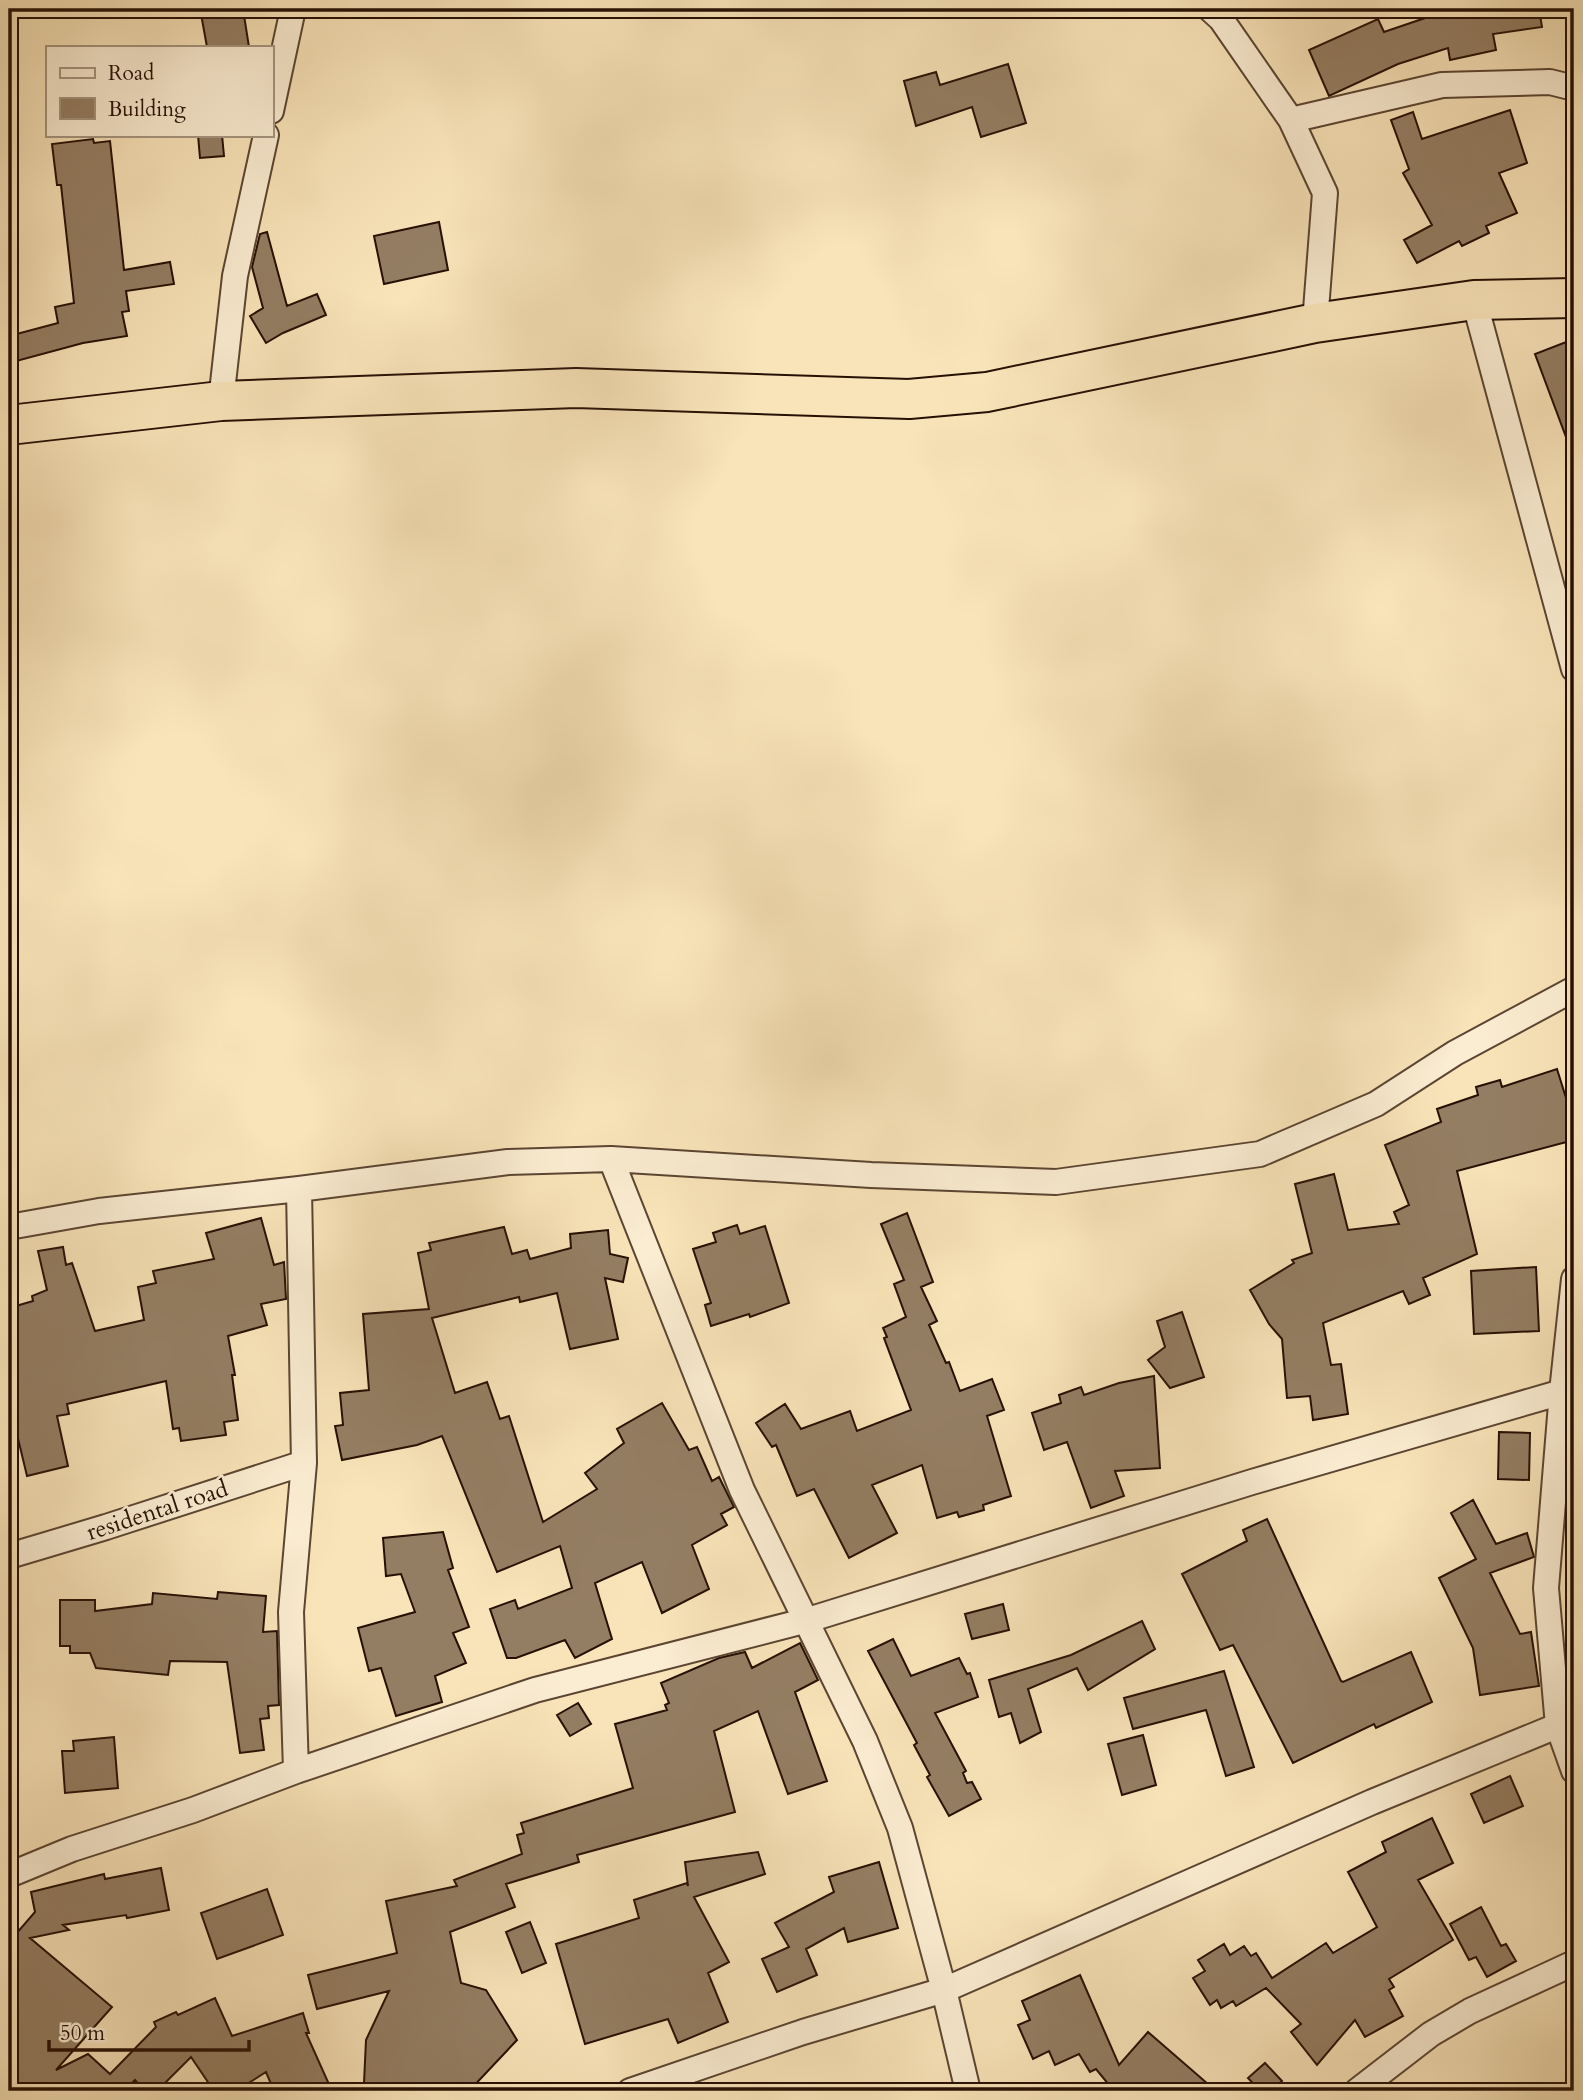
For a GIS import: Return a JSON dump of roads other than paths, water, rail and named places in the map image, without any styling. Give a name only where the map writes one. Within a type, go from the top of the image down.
[{"type":"highway","points":[[9,425],[221,401],[576,388],[909,399],[987,392],[1315,323],[1474,300],[1574,298]]},
{"type":"street","points":[[273,102],[293,9]]},
{"type":"street","points":[[1210,9],[1221,19],[1291,120],[1325,193],[1315,323]]},
{"type":"street","points":[[1291,120],[1442,85],[1550,82],[1574,88]]},
{"type":"street","points":[[221,401],[234,276],[266,136]]},
{"type":"street","points":[[1474,300],[1574,669]]},
{"type":"street","points":[[9,1227],[99,1211],[299,1189],[508,1161],[611,1159],[871,1175],[1056,1182],[1260,1154],[1376,1104],[1455,1053],[1574,989]]},
{"type":"street","points":[[611,1159],[742,1490],[865,1741],[900,1828],[968,2091]]},
{"type":"street","points":[[296,1770],[291,1612],[304,1463],[299,1189]]},
{"type":"street","points":[[1574,1279],[1546,1588],[1574,1771]]},
{"type":"street","points":[[9,1875],[72,1849],[193,1810],[296,1770],[535,1690],[808,1620],[1252,1482],[1562,1392]]},
{"type":"street","name":"residental road","points":[[9,1556],[304,1463]]},
{"type":"street","points":[[630,2091],[803,2032],[944,1990],[1372,1802],[1566,1723]]},
{"type":"street","points":[[1357,2091],[1431,2034],[1470,2011],[1574,1964]]}]
